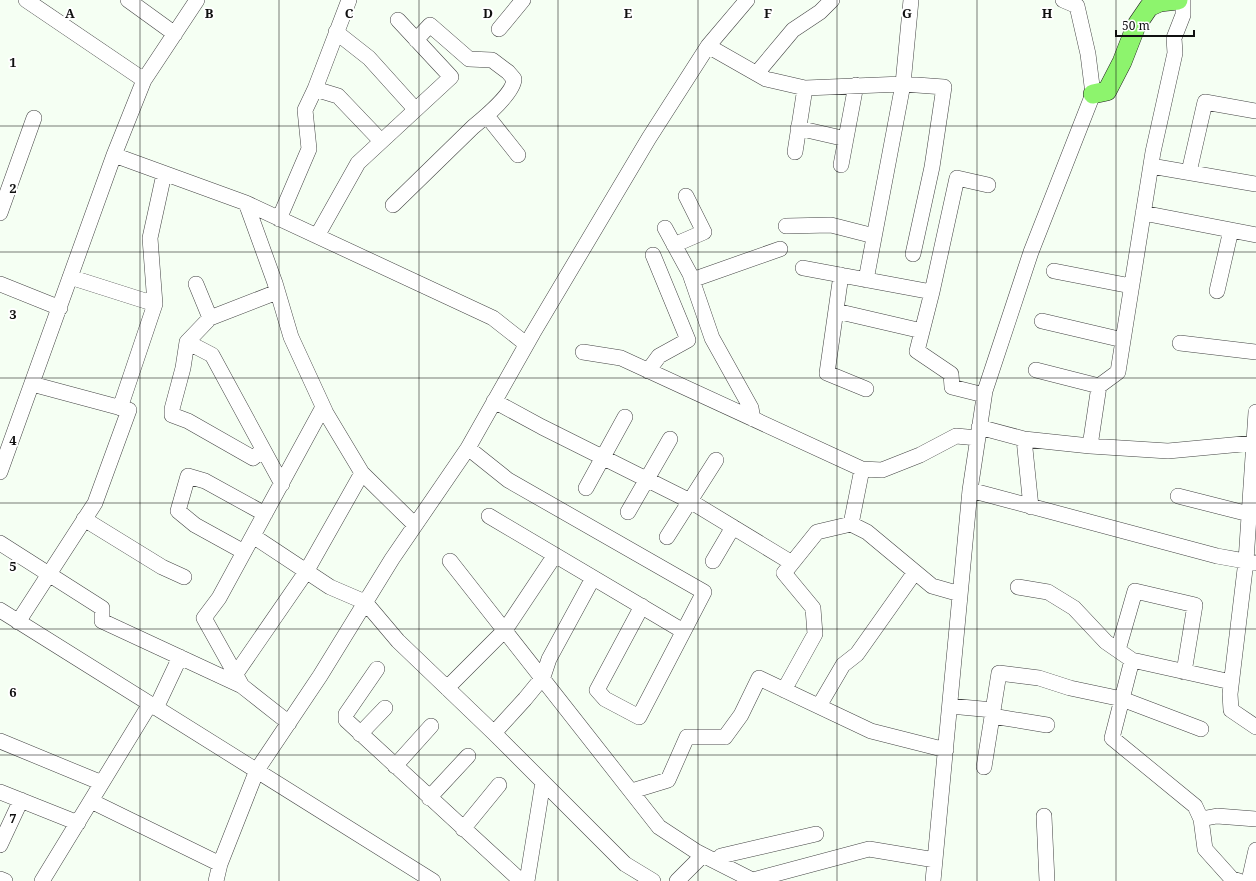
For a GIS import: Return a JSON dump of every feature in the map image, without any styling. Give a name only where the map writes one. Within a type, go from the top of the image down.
[{"type":"main road","points":[[1093,94],[1107,91],[1122,62],[1136,26],[1149,7],[1160,2],[1178,0]]},
{"type":"street","points":[[26,0],[144,80]]},
{"type":"street","points":[[128,0],[175,34]]},
{"type":"street","points":[[0,472],[114,155],[144,80],[197,0]]},
{"type":"street","points":[[278,219],[308,149],[305,110],[349,0]]},
{"type":"street","points":[[499,29],[523,0]]},
{"type":"street","points":[[216,881],[220,864],[257,770],[289,723],[365,602],[468,448],[526,344],[644,145],[708,46],[747,0]]},
{"type":"street","points":[[757,73],[793,30],[820,12],[832,0]]},
{"type":"street","points":[[866,280],[903,84],[911,0]]},
{"type":"street","points":[[933,881],[970,490],[984,395],[1031,252],[1093,94],[1088,54],[1077,6],[1063,0]]},
{"type":"street","points":[[1090,446],[1099,386],[1118,372],[1151,166],[1175,53],[1174,38],[1183,15],[1183,0]]},
{"type":"street","points":[[398,20],[451,77]]},
{"type":"street","points":[[393,205],[473,127],[487,116],[510,90],[514,79],[508,72],[492,60],[469,59],[430,25],[416,40]]},
{"type":"street","points":[[336,32],[369,58],[415,109]]},
{"type":"street","points":[[708,46],[751,72],[757,73],[766,79],[805,88],[903,84],[944,87],[932,167],[913,254]]},
{"type":"street","points":[[317,236],[358,163],[469,59]]},
{"type":"street","points":[[841,165],[856,85]]},
{"type":"street","points":[[315,88],[338,96],[381,141]]},
{"type":"street","points":[[795,152],[805,88]]},
{"type":"street","points":[[1189,172],[1205,102],[1256,111]]},
{"type":"street","points":[[487,116],[518,155]]},
{"type":"street","points":[[0,213],[5,181],[34,118]]},
{"type":"street","points":[[798,128],[846,139]]},
{"type":"street","points":[[114,155],[246,203],[493,318],[526,344]]},
{"type":"street","points":[[1151,166],[1256,184]]},
{"type":"street","points":[[120,408],[155,304],[150,238],[164,173]]},
{"type":"street","points":[[984,395],[952,387],[951,374],[917,351],[932,292],[957,178],[988,185]]},
{"type":"street","points":[[674,245],[704,232],[686,196]]},
{"type":"street","points":[[246,203],[291,337],[323,407],[362,473],[415,526]]},
{"type":"street","points":[[1143,213],[1256,235]]},
{"type":"street","points":[[786,226],[831,225],[874,236]]},
{"type":"street","points":[[665,228],[692,280],[712,338],[751,408],[753,419]]},
{"type":"street","points":[[1217,291],[1231,230]]},
{"type":"street","points":[[692,280],[780,249]]},
{"type":"street","points":[[648,371],[659,356],[688,340],[653,255]]},
{"type":"street","points":[[803,268],[932,292]]},
{"type":"street","points":[[1054,271],[1131,286]]},
{"type":"street","points":[[841,275],[827,373],[866,389]]},
{"type":"street","points":[[70,277],[155,304]]},
{"type":"street","points":[[0,284],[60,308]]},
{"type":"street","points":[[196,284],[210,318]]},
{"type":"street","points":[[263,450],[253,458],[188,421],[172,415],[172,409],[183,368],[187,342],[210,318],[277,292]]},
{"type":"street","points":[[836,311],[922,330]]},
{"type":"street","points":[[1042,321],[1123,340]]},
{"type":"street","points":[[187,342],[212,356],[282,484]]},
{"type":"street","points":[[1180,343],[1256,352]]},
{"type":"street","points":[[583,352],[621,358],[862,470],[882,470],[920,455],[956,436],[979,432],[1024,439],[1090,446],[1168,451],[1254,434]]},
{"type":"street","points":[[1036,370],[1099,386]]},
{"type":"street","points":[[18,622],[94,503],[129,410],[32,384]]},
{"type":"street","points":[[494,401],[603,458],[690,501],[792,563]]},
{"type":"street","points":[[238,680],[204,618],[219,598],[323,407]]},
{"type":"street","points":[[1256,412],[1249,514],[1251,562],[1230,694],[1231,710],[1256,727]]},
{"type":"street","points":[[586,488],[625,417]]},
{"type":"street","points":[[628,512],[670,439]]},
{"type":"street","points":[[1024,439],[1031,507]]},
{"type":"street","points":[[468,448],[508,480],[704,592],[639,718],[606,700],[597,690],[642,606]]},
{"type":"street","points":[[667,537],[716,460]]},
{"type":"street","points":[[851,524],[862,470]]},
{"type":"street","points":[[238,680],[306,572],[362,473]]},
{"type":"street","points":[[244,552],[194,525],[178,511],[188,476],[205,481],[265,514]]},
{"type":"street","points":[[970,490],[1210,554],[1251,562]]},
{"type":"street","points":[[1178,496],[1249,514]]},
{"type":"street","points":[[488,516],[683,631]]},
{"type":"street","points":[[84,518],[162,567],[184,577]]},
{"type":"street","points":[[784,690],[816,634],[813,608],[784,573],[817,532],[851,524],[867,532],[932,586],[960,594]]},
{"type":"street","points":[[713,561],[733,527]]},
{"type":"street","points":[[253,536],[330,587],[365,602],[398,641],[494,733],[625,864],[653,881]]},
{"type":"street","points":[[0,543],[102,608],[102,621],[180,657],[238,680],[289,723]]},
{"type":"street","points":[[447,688],[505,630],[555,556]]},
{"type":"street","points":[[450,560],[659,827],[703,855],[754,881],[869,849],[935,860]]},
{"type":"street","points":[[819,706],[843,666],[857,654],[916,572]]},
{"type":"street","points":[[494,733],[543,677],[549,659],[593,578]]},
{"type":"street","points":[[1018,586],[1048,592],[1074,608],[1106,642],[1132,660],[1231,682]]},
{"type":"street","points":[[1118,650],[1135,591],[1195,605],[1184,672]]},
{"type":"street","points":[[0,610],[432,881]]},
{"type":"street","points":[[42,881],[102,783],[153,706],[180,657]]},
{"type":"street","points":[[1132,660],[1112,738],[1196,806],[1201,820],[1205,849],[1232,879],[1239,881]]},
{"type":"street","points":[[378,669],[345,717],[346,720],[429,798],[521,881]]},
{"type":"street","points":[[984,767],[998,673],[1039,678],[1070,688],[1122,699],[1201,729]]},
{"type":"street","points":[[632,791],[668,780],[687,737],[725,737],[741,715],[758,678],[871,731],[946,750]]},
{"type":"street","points":[[950,706],[992,713],[1047,725]]},
{"type":"street","points":[[360,734],[385,708]]},
{"type":"street","points":[[395,766],[431,726]]},
{"type":"street","points":[[0,741],[102,783]]},
{"type":"street","points":[[429,798],[468,756]]},
{"type":"street","points":[[527,881],[543,782]]},
{"type":"street","points":[[463,829],[499,785]]},
{"type":"street","points":[[0,792],[78,823]]},
{"type":"street","points":[[0,845],[21,800]]},
{"type":"street","points":[[91,801],[220,864]]},
{"type":"street","points":[[1044,816],[1047,881]]},
{"type":"street","points":[[1201,820],[1217,816],[1256,819]]},
{"type":"street","points":[[717,862],[721,856],[816,834]]},
{"type":"street","points":[[1249,881],[1256,850]]},
{"type":"street","points":[[677,881],[703,855]]},
{"type":"street","points":[[0,879],[4,881]]}]
